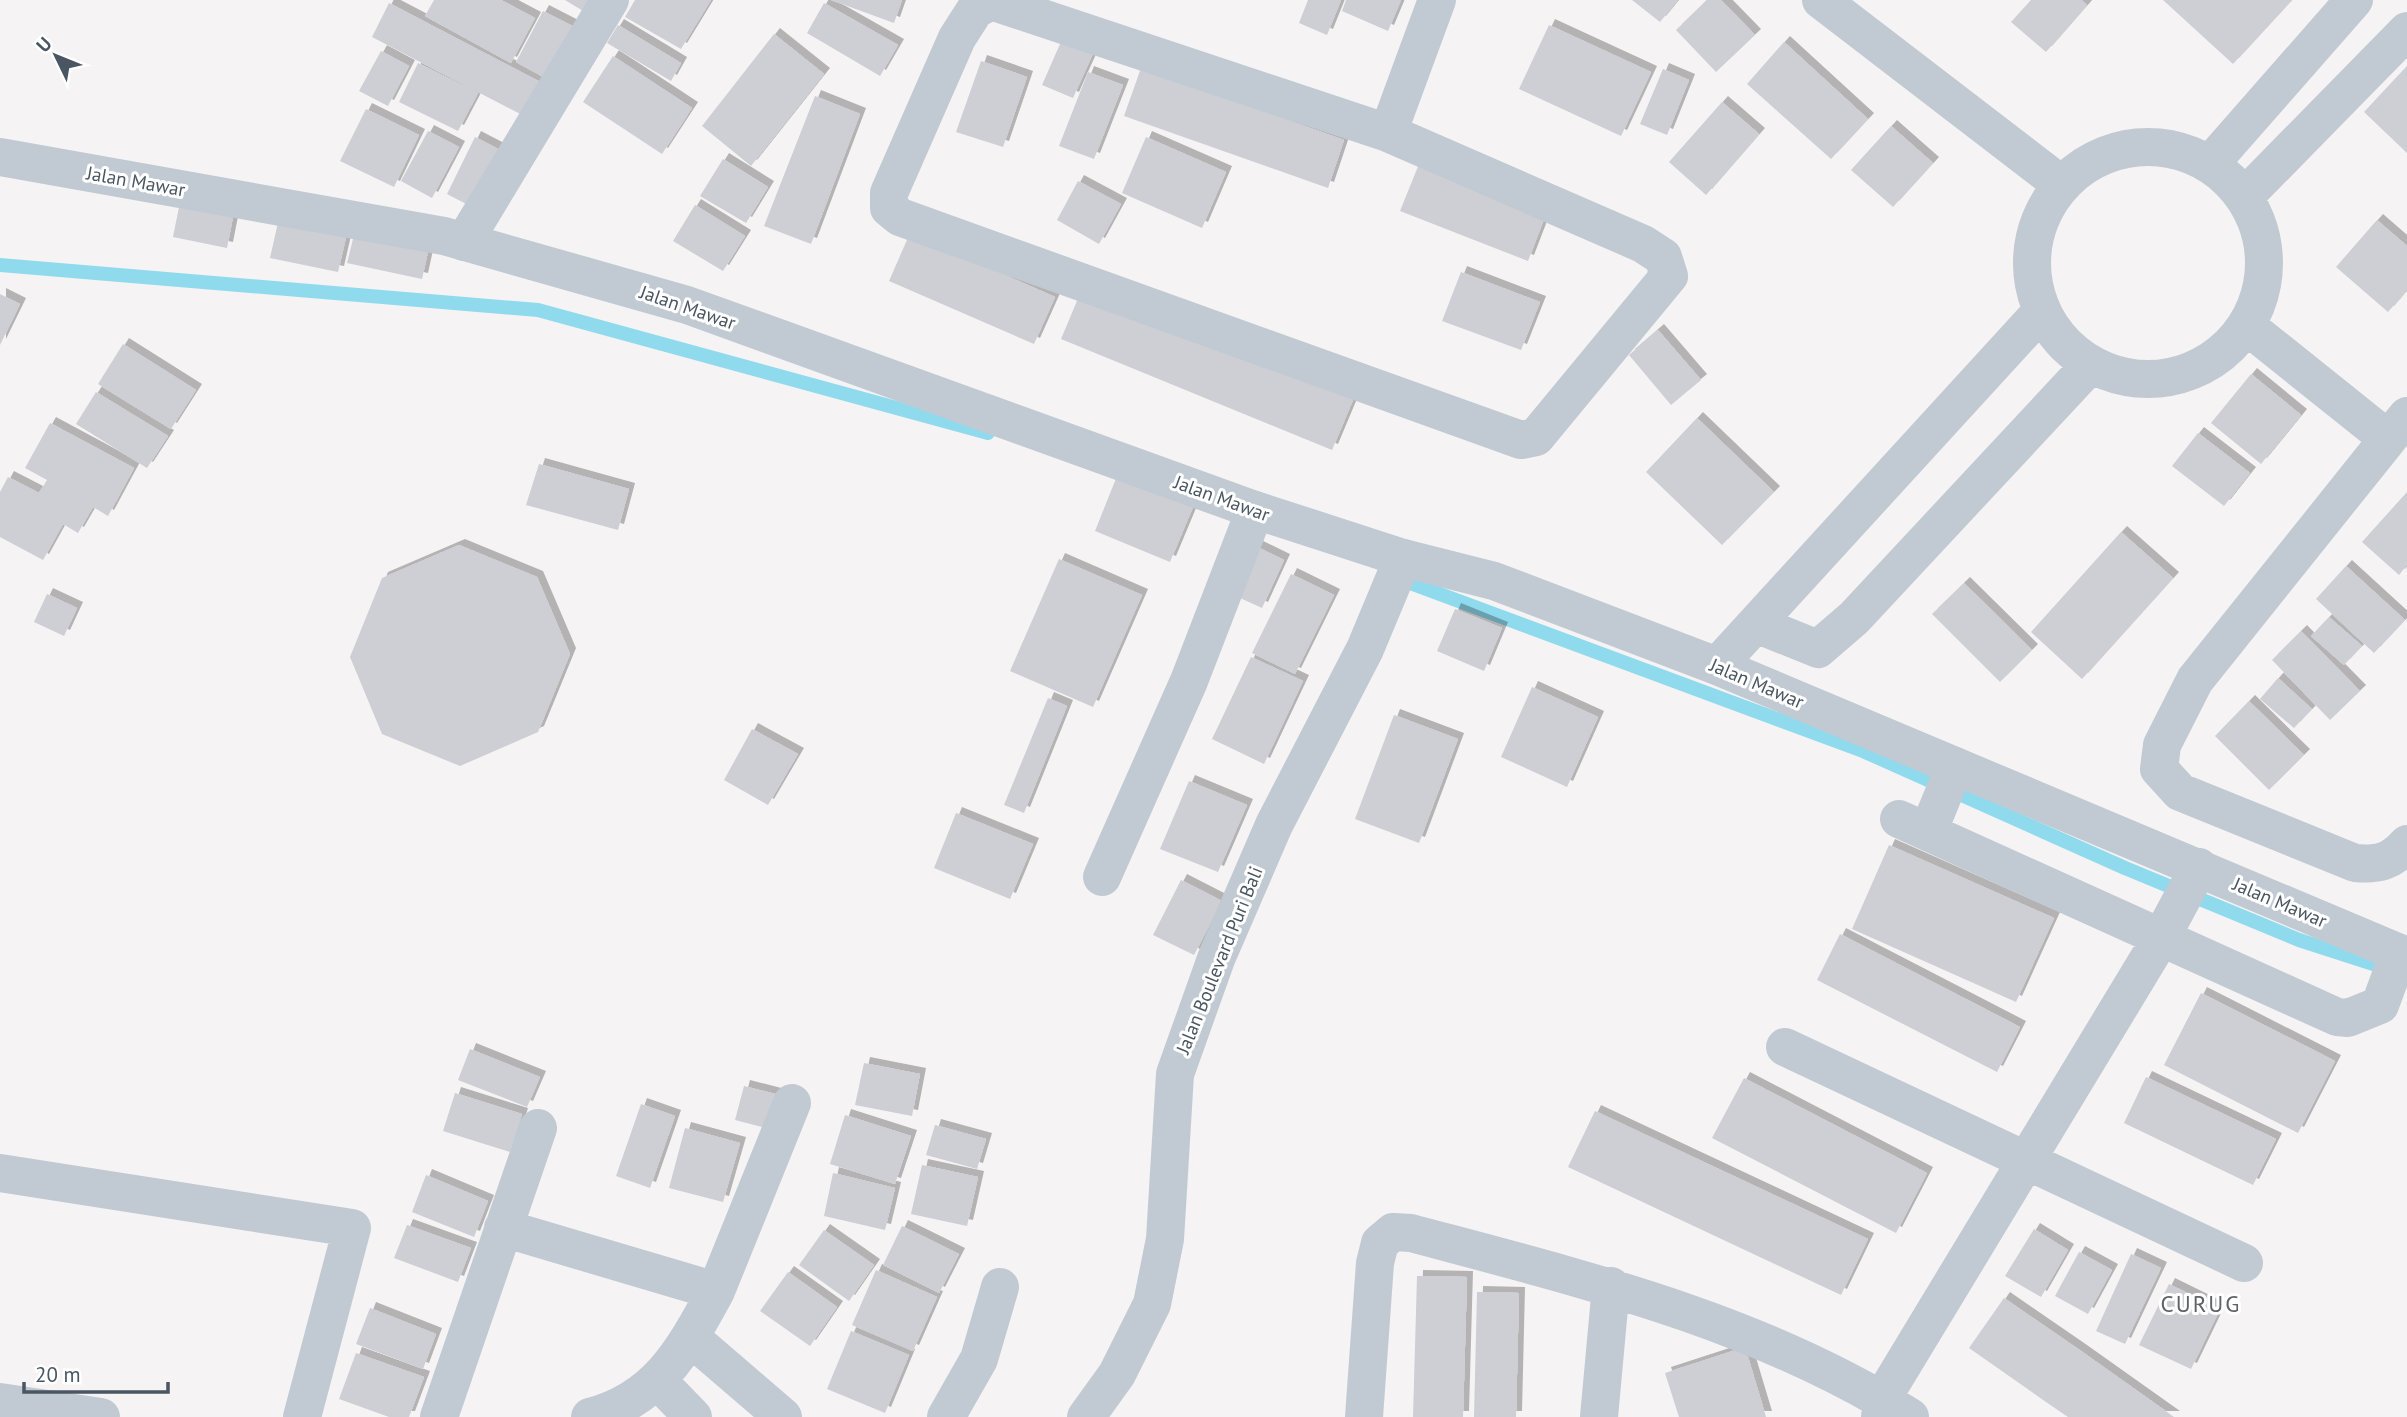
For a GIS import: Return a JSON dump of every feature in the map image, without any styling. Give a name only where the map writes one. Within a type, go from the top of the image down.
[{"type":"street","points":[[464,242],[611,0]]},
{"type":"street","points":[[1388,133],[1437,0]]},
{"type":"street","points":[[1821,0],[2062,185]]},
{"type":"street","points":[[2210,164],[2354,0]]},
{"type":"street","points":[[991,1],[1388,133],[1643,244],[1663,257],[1669,276],[1536,438],[1521,440],[900,217],[890,208],[889,193],[957,37],[975,10],[991,1]]},
{"type":"street","points":[[2246,195],[2407,31]]},
{"type":"street","points":[[2151,146],[2183,151],[2210,164],[2246,195],[2261,227],[2265,284],[2248,327],[2204,367],[2146,381],[2090,365],[2061,343],[2041,312],[2032,279],[2032,245],[2043,213],[2062,185],[2087,163],[2118,150],[2151,146]]},
{"type":"street","name":"Jalan Mawar","points":[[0,157],[464,242],[687,305],[1255,510],[1403,558],[1494,580],[1717,666],[1954,771],[2401,957]]},
{"type":"street","points":[[1717,666],[2041,312]]},
{"type":"street","points":[[2248,327],[2397,427],[2195,680],[2162,745],[2159,769],[2180,792],[2355,863],[2378,865],[2397,856],[2407,844]]},
{"type":"street","points":[[1756,624],[1818,649],[1854,618],[2090,365]]},
{"type":"street","points":[[1102,877],[1189,681],[1255,510]]},
{"type":"street","name":"Jalan Boulevard Puri Bali","points":[[1086,1417],[1117,1374],[1152,1304],[1165,1239],[1175,1074],[1216,959],[1274,825],[1365,649],[1403,558]]},
{"type":"street","points":[[1954,771],[1921,822],[2166,927],[2337,1017],[2348,1018],[2380,1005],[2401,957]]},
{"type":"street","points":[[1364,1417],[1375,1263],[1380,1243],[1393,1232],[1411,1233],[1611,1286],[1770,1343],[1843,1376],[1891,1411],[2025,1159],[2197,872]]},
{"type":"street","points":[[1786,1046],[2244,1263]]},
{"type":"street","points":[[590,1417],[617,1410],[659,1382],[690,1337],[716,1291],[792,1103]]},
{"type":"street","points":[[439,1417],[538,1128]]},
{"type":"street","points":[[0,1173],[352,1228],[302,1417]]},
{"type":"street","points":[[503,1228],[716,1291]]},
{"type":"street","points":[[1599,1417],[1611,1286]]},
{"type":"street","points":[[946,1417],[979,1359],[1000,1287]]},
{"type":"street","points":[[690,1337],[783,1417]]},
{"type":"street","points":[[659,1382],[693,1417]]},
{"type":"street","points":[[0,1402],[102,1417]]},
{"type":"building","points":[[434,0],[501,0],[535,18],[511,63],[425,16]]},
{"type":"building","points":[[565,0],[603,0],[593,17]]},
{"type":"building","points":[[635,0],[711,0],[681,49],[625,17]]},
{"type":"building","points":[[831,0],[902,0],[894,23]]},
{"type":"building","points":[[1308,0],[1341,0],[1327,35],[1299,23]]},
{"type":"building","points":[[1346,0],[1401,0],[1388,31],[1342,11]]},
{"type":"building","points":[[1632,0],[1678,0],[1660,22]]},
{"type":"building","points":[[1707,0],[1721,0],[1755,35],[1716,72],[1676,30]]},
{"type":"building","points":[[2031,0],[2081,0],[2087,5],[2046,52],[2011,22]]},
{"type":"building","points":[[2163,0],[2292,0],[2233,64]]},
{"type":"building","points":[[389,3],[546,85],[528,118],[372,37]]},
{"type":"building","points":[[824,3],[898,45],[880,76],[807,33]]},
{"type":"building","points":[[543,11],[586,33],[558,85],[516,62]]},
{"type":"building","points":[[618,25],[681,63],[671,81],[607,43]]},
{"type":"building","points":[[1549,25],[1651,72],[1621,136],[1519,89]]},
{"type":"building","points":[[774,34],[824,74],[751,166],[702,126]]},
{"type":"building","points":[[1064,35],[1095,49],[1073,98],[1042,85]]},
{"type":"building","points":[[1784,42],[1868,119],[1831,159],[1747,84]]},
{"type":"building","points":[[381,51],[409,66],[388,106],[359,91]]},
{"type":"building","points":[[613,56],[692,108],[662,154],[583,102]]},
{"type":"building","points":[[981,61],[1027,77],[1003,147],[956,132]]},
{"type":"building","points":[[418,63],[478,93],[458,131],[399,102]]},
{"type":"building","points":[[2407,66],[2407,153],[2364,112]]},
{"type":"building","points":[[1141,68],[1344,140],[1328,188],[1124,116]]},
{"type":"building","points":[[1663,69],[1689,80],[1667,135],[1640,124]]},
{"type":"building","points":[[1088,72],[1123,85],[1094,159],[1059,146]]},
{"type":"building","points":[[815,96],[860,114],[811,244],[764,226]]},
{"type":"building","points":[[1722,102],[1759,134],[1706,195],[1669,162]]},
{"type":"building","points":[[366,109],[419,135],[394,187],[340,161]]},
{"type":"building","points":[[1891,126],[1933,163],[1893,207],[1851,170]]},
{"type":"building","points":[[428,131],[459,147],[432,198],[401,181]]},
{"type":"building","points":[[475,137],[500,150],[472,207],[447,194]]},
{"type":"building","points":[[1146,137],[1226,172],[1202,228],[1122,193]]},
{"type":"building","points":[[723,159],[768,187],[746,223],[700,196]]},
{"type":"building","points":[[1419,164],[1546,214],[1528,261],[1400,211]]},
{"type":"building","points":[[1078,181],[1121,204],[1099,244],[1057,220]]},
{"type":"building","points":[[180,202],[234,212],[227,248],[173,237]]},
{"type":"building","points":[[695,205],[745,236],[723,271],[673,241]]},
{"type":"building","points":[[279,218],[347,233],[338,272],[270,258]]},
{"type":"building","points":[[2377,220],[2407,246],[2407,290],[2388,312],[2336,267]]},
{"type":"building","points":[[355,231],[429,247],[422,279],[347,263]]},
{"type":"building","points":[[910,233],[1055,297],[1034,344],[889,281]]},
{"type":"building","points":[[1461,272],[1540,302],[1521,350],[1442,321]]},
{"type":"building","points":[[1082,289],[1353,400],[1332,450],[1061,339]]},
{"type":"building","points":[[0,294],[20,304],[0,345]]},
{"type":"building","points":[[1658,330],[1701,380],[1671,405],[1629,355]]},
{"type":"building","points":[[123,344],[196,390],[171,429],[98,384]]},
{"type":"building","points":[[2251,374],[2301,415],[2261,464],[2211,423]]},
{"type":"building","points":[[96,392],[168,436],[147,468],[76,424]]},
{"type":"building","points":[[1697,418],[1774,492],[1722,545],[1646,472]]},
{"type":"building","points":[[50,423],[134,468],[108,516],[93,507],[78,533],[63,524],[43,560],[0,537],[0,492],[8,477],[39,493],[47,480],[25,468]]},
{"type":"building","points":[[2198,433],[2250,473],[2224,506],[2172,466]]},
{"type":"building","points":[[539,464],[629,489],[618,530],[526,505]]},
{"type":"building","points":[[1117,476],[1193,507],[1170,562],[1095,531]]},
{"type":"building","points":[[2407,492],[2407,565],[2399,575],[2362,542]]},
{"type":"building","points":[[2121,532],[2173,578],[2082,679],[2031,632]]},
{"type":"building","points":[[1251,544],[1284,560],[1262,608],[1229,593]]},
{"type":"building","points":[[459,545],[537,577],[570,654],[538,732],[460,766],[382,734],[350,657],[382,578]]},
{"type":"building","points":[[1059,559],[1142,595],[1093,707],[1010,671]]},
{"type":"building","points":[[2346,566],[2405,620],[2374,653],[2316,599]]},
{"type":"building","points":[[1291,574],[1334,595],[1295,674],[1252,653]]},
{"type":"building","points":[[1964,583],[2032,650],[2000,682],[1932,614]]},
{"type":"building","points":[[47,594],[77,608],[64,636],[34,622]]},
{"type":"building","points":[[1455,609],[1502,628],[1484,671],[1437,651]]},
{"type":"building","points":[[2329,617],[2362,646],[2344,665],[2311,636]]},
{"type":"building","points":[[2301,631],[2360,691],[2330,720],[2272,660]]},
{"type":"building","points":[[1251,657],[1303,681],[1264,764],[1212,739]]},
{"type":"building","points":[[2278,678],[2312,709],[2294,728],[2260,699]]},
{"type":"building","points":[[1532,687],[1598,717],[1567,787],[1501,757]]},
{"type":"building","points":[[1048,698],[1067,706],[1024,813],[1004,805]]},
{"type":"building","points":[[2249,701],[2304,755],[2269,790],[2215,736]]},
{"type":"building","points":[[1394,715],[1458,739],[1419,843],[1355,819]]},
{"type":"building","points":[[752,729],[798,754],[768,805],[724,780]]},
{"type":"building","points":[[1189,781],[1247,805],[1218,872],[1160,849]]},
{"type":"building","points":[[956,813],[1033,844],[1010,899],[934,868]]},
{"type":"building","points":[[1889,845],[2054,918],[2016,1002],[1852,929]]},
{"type":"building","points":[[1181,880],[1222,901],[1194,955],[1153,935]]},
{"type":"building","points":[[1840,934],[2020,1027],[1997,1072],[1817,980]]},
{"type":"building","points":[[2201,993],[2335,1061],[2298,1133],[2164,1065]]},
{"type":"building","points":[[470,1049],[540,1077],[527,1107],[458,1080]]},
{"type":"building","points":[[864,1063],[920,1074],[912,1116],[855,1105]]},
{"type":"building","points":[[2146,1077],[2276,1139],[2253,1185],[2124,1123]]},
{"type":"building","points":[[1744,1078],[1927,1173],[1896,1233],[1712,1138]]},
{"type":"building","points":[[744,1086],[783,1096],[774,1130],[735,1120]]},
{"type":"building","points":[[455,1093],[522,1114],[510,1152],[443,1131]]},
{"type":"building","points":[[641,1104],[675,1116],[650,1188],[616,1176]]},
{"type":"building","points":[[1595,1111],[1868,1239],[1841,1295],[1568,1167]]},
{"type":"building","points":[[845,1115],[911,1136],[895,1184],[830,1164]]},
{"type":"building","points":[[935,1125],[986,1139],[977,1169],[926,1155]]},
{"type":"building","points":[[685,1128],[740,1143],[723,1202],[669,1188]]},
{"type":"building","points":[[922,1165],[978,1177],[967,1226],[911,1214]]},
{"type":"building","points":[[833,1173],[895,1188],[885,1230],[824,1216]]},
{"type":"building","points":[[426,1175],[488,1201],[474,1237],[412,1212]]},
{"type":"building","points":[[407,1225],[471,1248],[458,1282],[394,1258]]},
{"type":"building","points":[[902,1226],[959,1254],[939,1293],[883,1265]]},
{"type":"building","points":[[2034,1229],[2068,1250],[2041,1297],[2005,1276]]},
{"type":"building","points":[[824,1230],[874,1265],[849,1301],[799,1265]]},
{"type":"building","points":[[2079,1252],[2112,1270],[2088,1314],[2055,1296]]},
{"type":"building","points":[[2131,1254],[2161,1268],[2125,1344],[2096,1331]]},
{"type":"building","points":[[876,1270],[937,1297],[913,1351],[852,1325]]},
{"type":"building","points":[[788,1272],[837,1307],[810,1346],[760,1311]]},
{"type":"building","points":[[1417,1276],[1467,1277],[1463,1417],[1413,1417]]},
{"type":"building","points":[[2169,1284],[2220,1309],[2191,1369],[2139,1345]]},
{"type":"building","points":[[1477,1292],[1519,1293],[1516,1417],[1474,1417]]},
{"type":"building","points":[[2004,1298],[2174,1417],[2068,1417],[2046,1402],[1969,1348]]},
{"type":"building","points":[[370,1308],[436,1334],[423,1369],[356,1344]]},
{"type":"building","points":[[851,1331],[909,1355],[885,1413],[827,1389]]},
{"type":"building","points":[[1745,1347],[1766,1417],[1679,1417],[1665,1373]]},
{"type":"building","points":[[356,1353],[424,1377],[409,1417],[389,1417],[339,1399]]},
{"type":"waterway","points":[[0,265],[538,310],[988,433]]},
{"type":"waterway","points":[[1402,580],[1863,751],[2125,868],[2299,940],[2392,970]]},
{"type":"district","name":"CURUG","points":[[2201,1303]]}]
